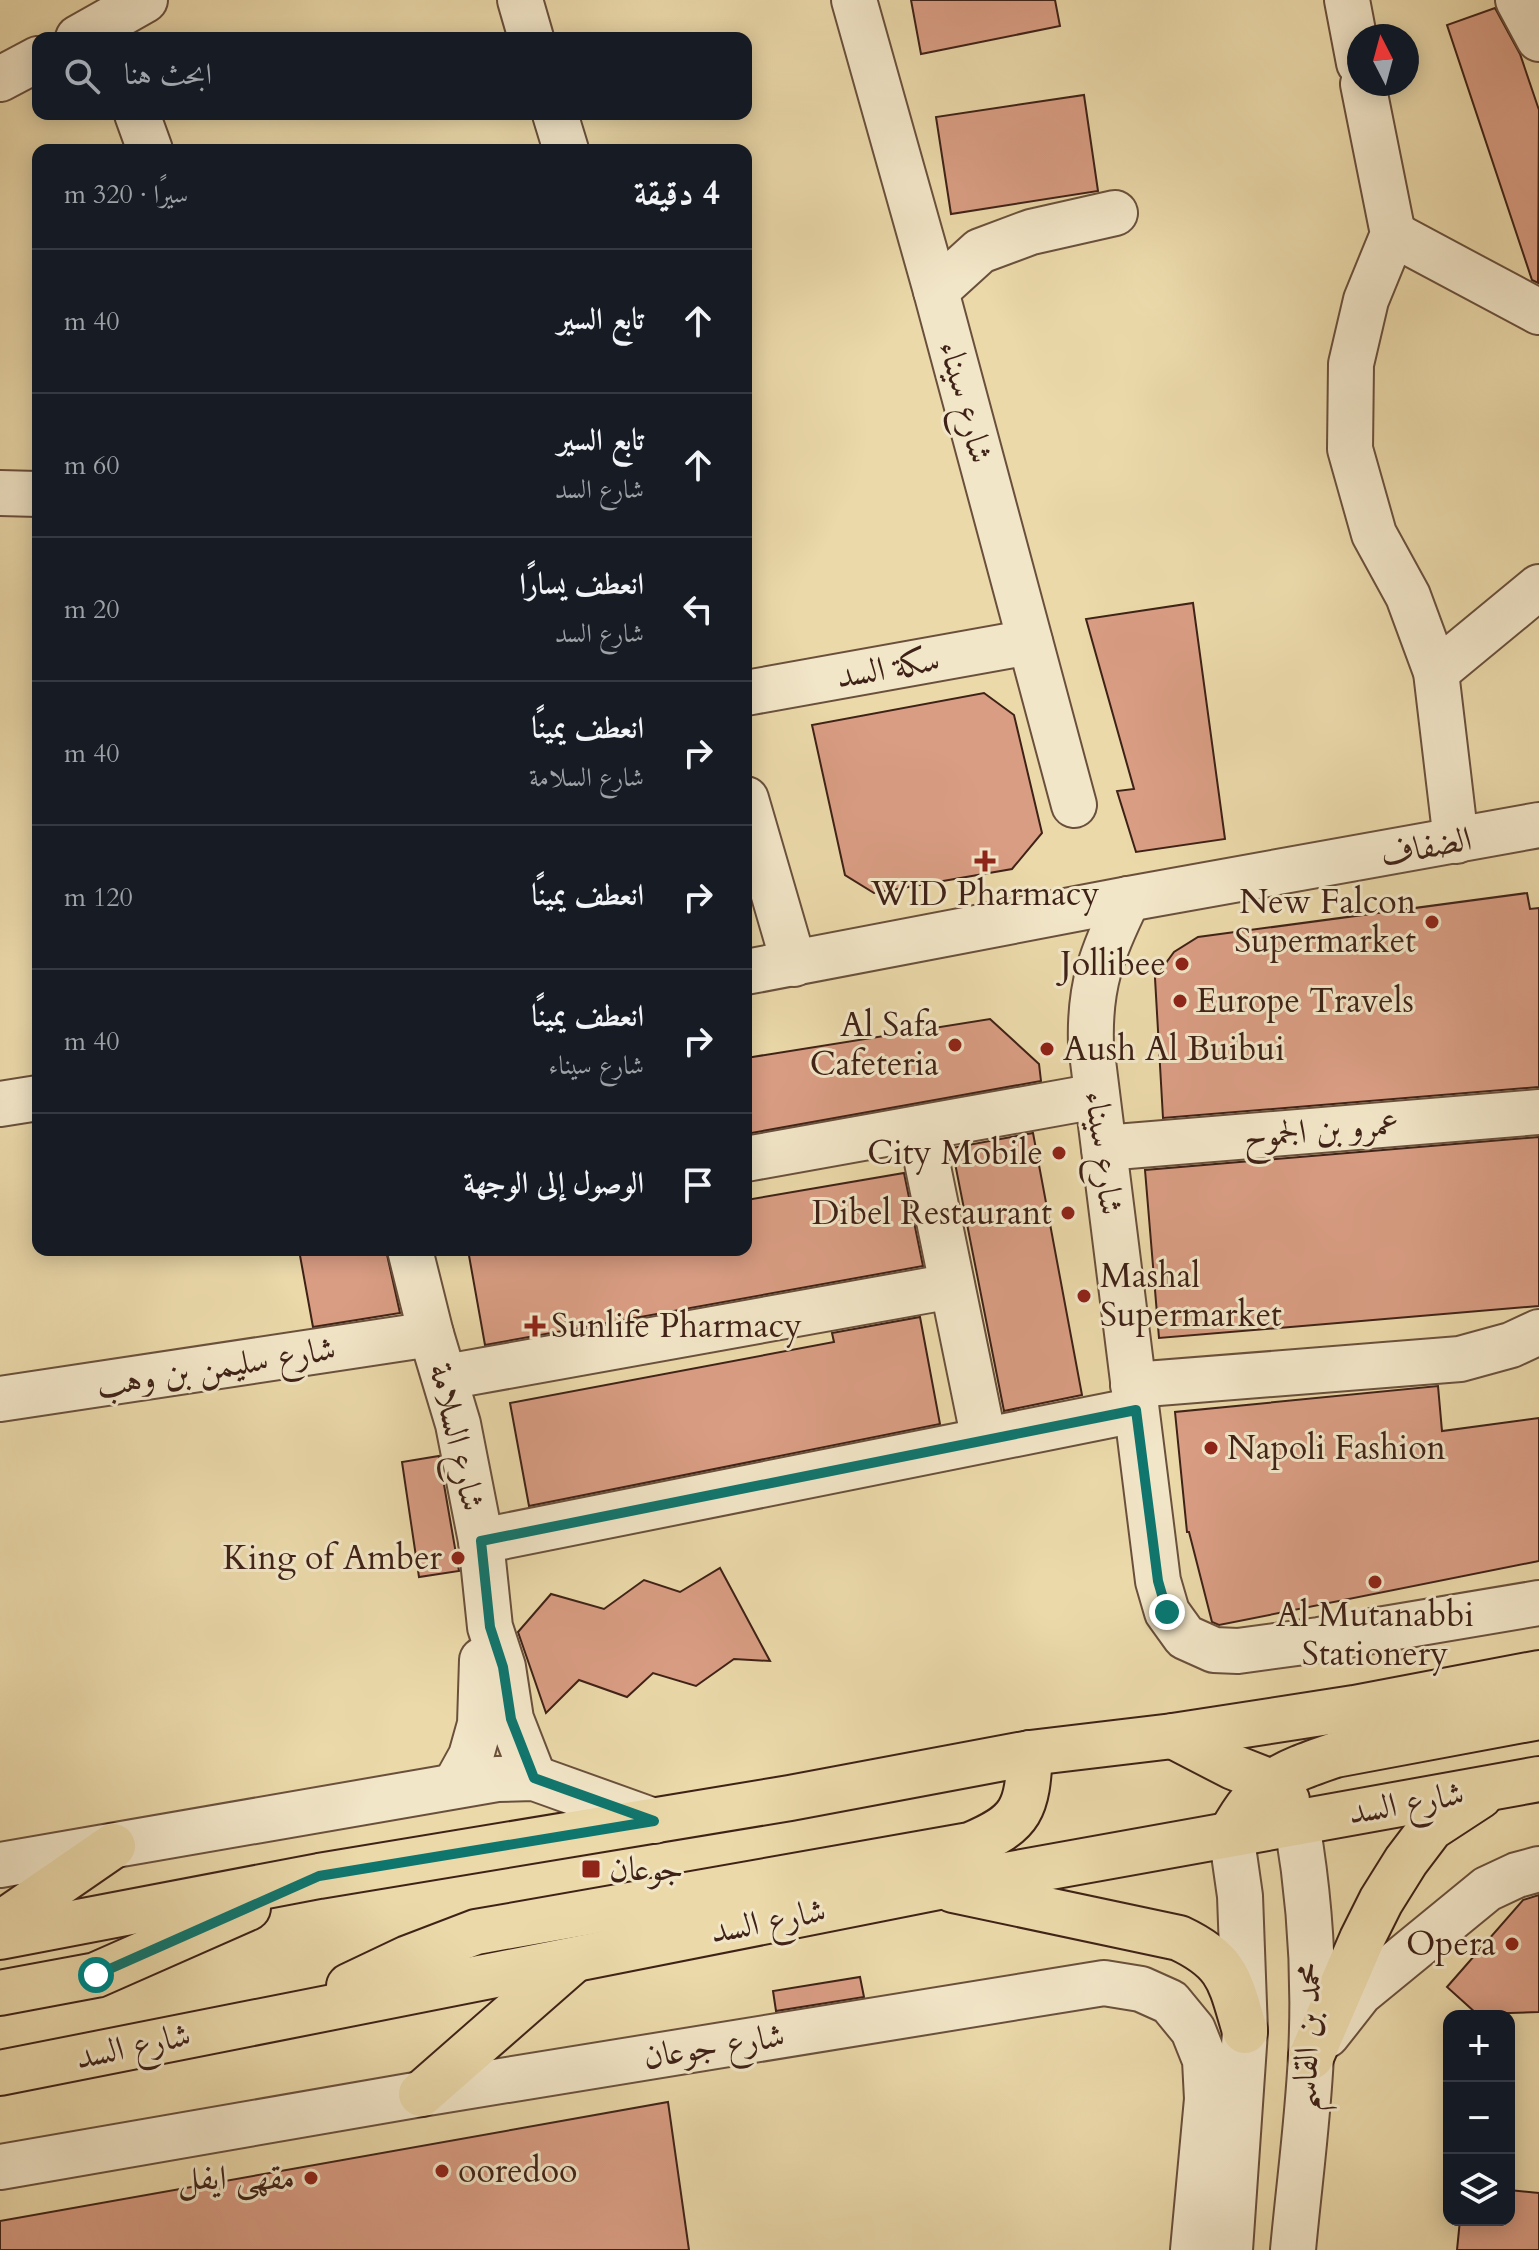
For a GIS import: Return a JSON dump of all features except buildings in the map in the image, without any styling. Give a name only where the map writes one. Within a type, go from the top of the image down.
[{"type":"main road","points":[[0,1937],[319,1876],[790,1798],[1030,1753],[1173,1736],[1354,1708],[1539,1673]]},
{"type":"main road","points":[[1231,1833],[1248,1803],[1271,1782],[1335,1755],[1539,1717]]},
{"type":"main road","points":[[1173,1736],[1233,1767],[1271,1782],[1286,1798],[1297,1824]]},
{"type":"main road","points":[[293,2014],[408,1958],[476,1932],[970,1845],[999,1833],[1019,1814],[1028,1791],[1030,1753]]},
{"type":"main road","name":"شارع السد","points":[[0,2073],[939,1887],[1539,1779]]},
{"type":"main road","points":[[1311,2057],[1362,1939],[1406,1861],[1431,1828],[1491,1788]]},
{"type":"main road","points":[[0,1924],[113,1846]]},
{"type":"main road","points":[[0,1993],[96,1975],[319,1876]]},
{"type":"main road","points":[[939,1887],[1179,1938],[1206,1951],[1228,1978],[1245,2031]]},
{"type":"main road","points":[[421,2094],[575,1958]]},
{"type":"street","points":[[98,32],[145,0]]},
{"type":"street","points":[[520,0],[529,32]]},
{"type":"street","name":"شارع سيناء","points":[[854,0],[1074,805]]},
{"type":"street","points":[[1518,0],[1539,39]]},
{"type":"street","points":[[1356,3],[1357,24]]},
{"type":"street","points":[[0,79],[32,62]]},
{"type":"street","points":[[1365,96],[1393,234],[1366,300],[1351,364],[1350,449],[1374,534],[1408,596],[1436,672],[1456,841]]},
{"type":"street","points":[[139,120],[148,144]]},
{"type":"street","points":[[557,120],[564,144]]},
{"type":"street","points":[[936,291],[980,251],[1031,232],[1115,213]]},
{"type":"street","points":[[1393,234],[1539,312]]},
{"type":"street","points":[[0,493],[32,494]]},
{"type":"street","points":[[1436,672],[1539,587]]},
{"type":"street","name":"سكة السد","points":[[752,692],[1030,642]]},
{"type":"street","points":[[752,820],[794,964]]},
{"type":"street","name":"الضفاف","points":[[752,971],[1539,825]]},
{"type":"street","name":"شارع سيناء","points":[[1128,899],[1095,977],[1090,1017],[1134,1397],[1158,1581],[1167,1612],[1185,1637],[1214,1650],[1238,1651],[1539,1603]]},
{"type":"street","points":[[752,1158],[1097,1096]]},
{"type":"street","points":[[0,1104],[32,1099]]},
{"type":"street","name":"عمرو بن الجموح","points":[[1104,1148],[1539,1112]]},
{"type":"street","points":[[920,1128],[984,1440]]},
{"type":"street","name":"شارع السلامة","points":[[412,1256],[461,1437],[481,1541],[490,1627],[503,1667],[511,1719],[534,1778]]},
{"type":"street","points":[[446,1377],[952,1286]]},
{"type":"street","points":[[481,1541],[984,1440],[1134,1397],[1460,1359],[1511,1345],[1539,1332]]},
{"type":"street","name":"شارع سليمن بن وهب","points":[[0,1399],[431,1334]]},
{"type":"street","name":"شارع السلامة","points":[[455,1785],[471,1756],[480,1724],[483,1648],[490,1627]]},
{"type":"street","points":[[0,1865],[497,1779],[534,1778],[654,1821]]},
{"type":"street","name":"محمد بن القاسم","points":[[1293,2250],[1311,2057],[1312,1984],[1308,1889],[1297,1824]]},
{"type":"street","name":"محمد بن القاسم","points":[[1230,2250],[1245,2031],[1241,1910],[1231,1833]]},
{"type":"street","points":[[1311,2057],[1360,1993],[1405,1954],[1487,1889],[1539,1869]]},
{"type":"street","name":"شارع جوعان","points":[[0,2167],[421,2094],[1104,1983],[1141,1989],[1170,2002],[1193,2030],[1205,2060],[1207,2099],[1193,2250]]},
{"type":"place","name":"WID Pharmacy","points":[[985,861]]},
{"type":"place","name":"New Falcon Supermarket","points":[[1432,922]]},
{"type":"place","name":"Jollibee","points":[[1182,964]]},
{"type":"place","name":"Europe Travels","points":[[1180,1001]]},
{"type":"place","name":"Al Safa Cafeteria","points":[[955,1045]]},
{"type":"place","name":"Aush Al Buibui","points":[[1047,1049]]},
{"type":"place","name":"City Mobile","points":[[1059,1153]]},
{"type":"place","name":"Dibel Restaurant","points":[[1068,1213]]},
{"type":"place","name":"Mashal Supermarket","points":[[1084,1296]]},
{"type":"place","name":"Sunlife Pharmacy","points":[[535,1326]]},
{"type":"place","name":"Napoli Fashion","points":[[1211,1448]]},
{"type":"place","name":"King of Amber","points":[[458,1558]]},
{"type":"place","name":"Al Mutanabbi Stationery","points":[[1375,1582]]},
{"type":"place","name":"جوعان","points":[[591,1869]]},
{"type":"place","name":"Opera","points":[[1512,1944]]},
{"type":"place","name":"ooredoo","points":[[442,2171]]},
{"type":"place","name":"مقهى ايفل","points":[[311,2178]]},
{"type":"route","points":[[96,1975],[319,1876],[654,1821],[534,1778],[511,1719],[503,1667],[490,1627],[481,1541],[1136,1410],[1158,1581],[1167,1612]]}]
